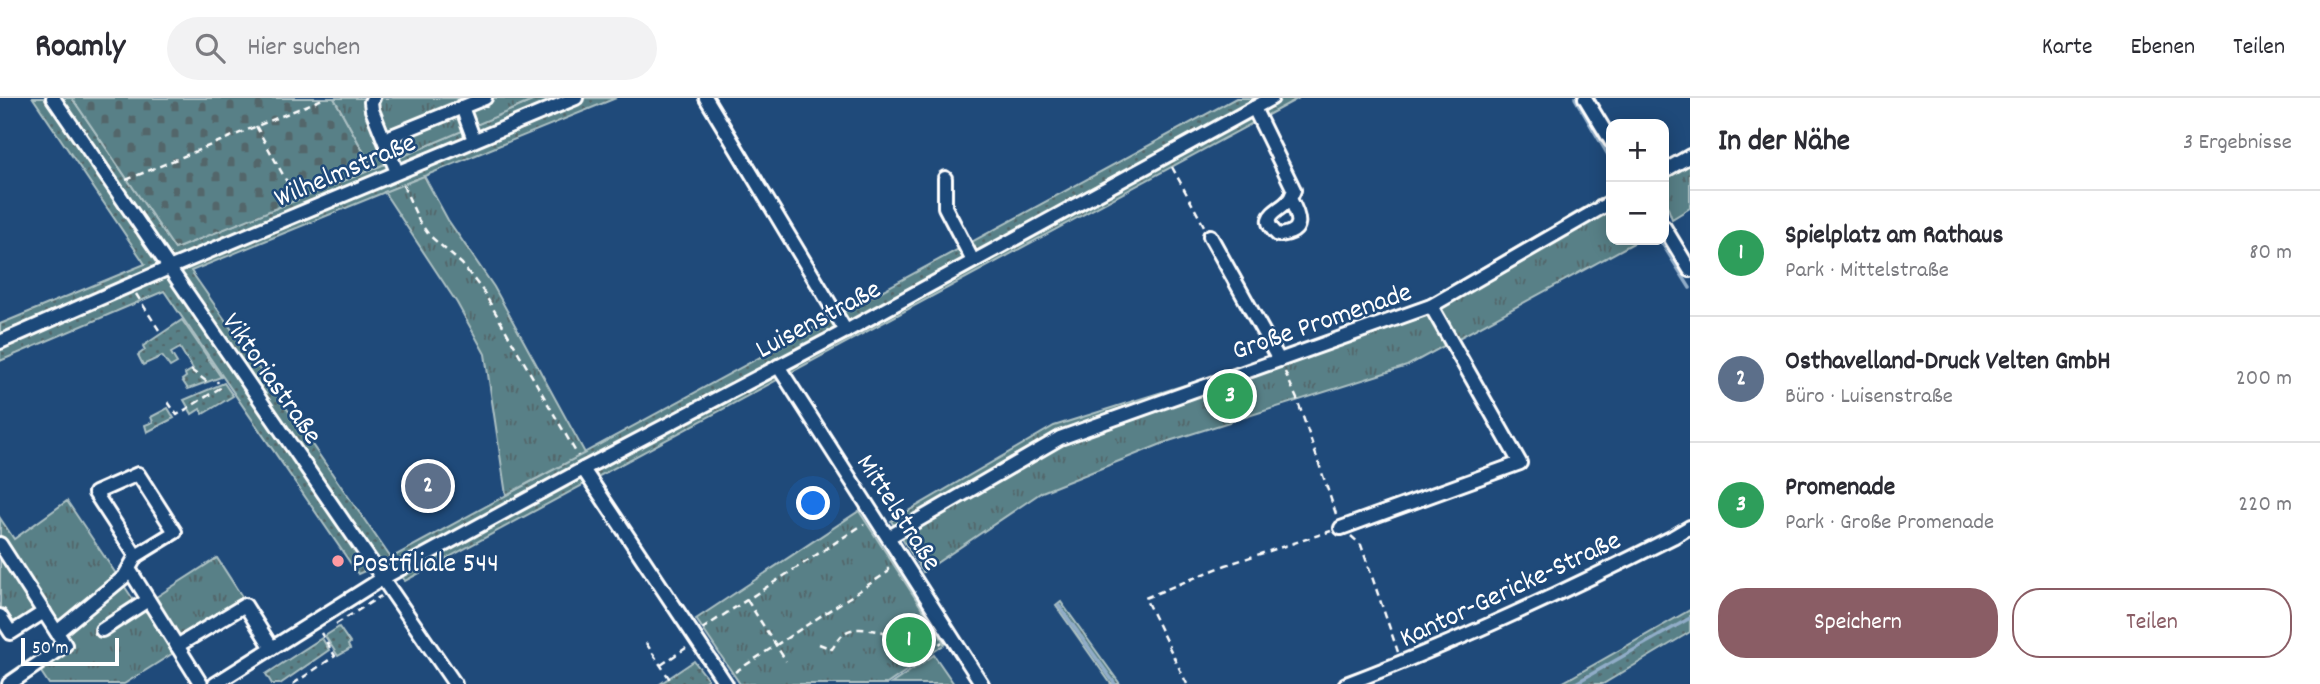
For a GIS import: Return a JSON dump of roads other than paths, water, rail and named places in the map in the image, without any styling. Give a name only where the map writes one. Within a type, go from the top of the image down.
[{"type":"street","name":"Viktoriastraße","points":[[53,98],[455,684]]},
{"type":"street","points":[[373,98],[373,110],[397,172]]},
{"type":"street","points":[[384,139],[485,98]]},
{"type":"street","name":"Wilhelmstraße","points":[[0,342],[130,284],[474,140],[550,103],[576,98]]},
{"type":"street","points":[[706,98],[846,331]]},
{"type":"street","name":"Luisenstraße","points":[[215,684],[383,578],[846,331],[1272,98]]},
{"type":"street","points":[[1585,98],[1606,133]]},
{"type":"street","points":[[461,107],[474,140]]},
{"type":"street","points":[[1254,108],[1294,190],[1290,199]]},
{"type":"street","points":[[1669,168],[1690,156]]},
{"type":"street","points":[[945,178],[945,207],[973,261]]},
{"type":"street","name":"Große Promenade","points":[[889,537],[1060,438],[1431,306],[1606,205]]},
{"type":"street","points":[[1210,236],[1279,360]]},
{"type":"street","points":[[1669,236],[1690,270]]},
{"type":"street","points":[[1341,528],[1520,463],[1431,306]]},
{"type":"street","name":"Mittelstraße","points":[[778,366],[982,684]]},
{"type":"street","points":[[583,469],[725,682]]},
{"type":"street","points":[[57,632],[124,577],[136,556],[175,532],[138,474],[95,493],[136,556]]},
{"type":"street","name":"Kantor-Gericke-Straße","points":[[1346,684],[1402,663],[1560,594],[1690,527]]},
{"type":"street","points":[[0,544],[65,645],[9,684]]},
{"type":"street","points":[[129,569],[201,684]]},
{"type":"street","points":[[102,630],[148,600]]},
{"type":"street","points":[[177,646],[245,605],[272,648]]},
{"type":"street","points":[[0,616],[11,633],[44,612]]},
{"type":"waterway","points":[[1575,98],[1606,151]]},
{"type":"waterway","points":[[1663,245],[1690,288]]},
{"type":"waterway","points":[[1059,606],[1115,684]]},
{"type":"waterway","points":[[1574,684],[1690,618]]},
{"type":"place","name":"Promenade","points":[[1230,396]]},
{"type":"place","name":"Osthavelland-Druck Velten GmbH","points":[[428,486]]},
{"type":"place","name":"Postfiliale 544","points":[[338,561]]},
{"type":"place","name":"Spielplatz am Rathaus","points":[[909,640]]}]
